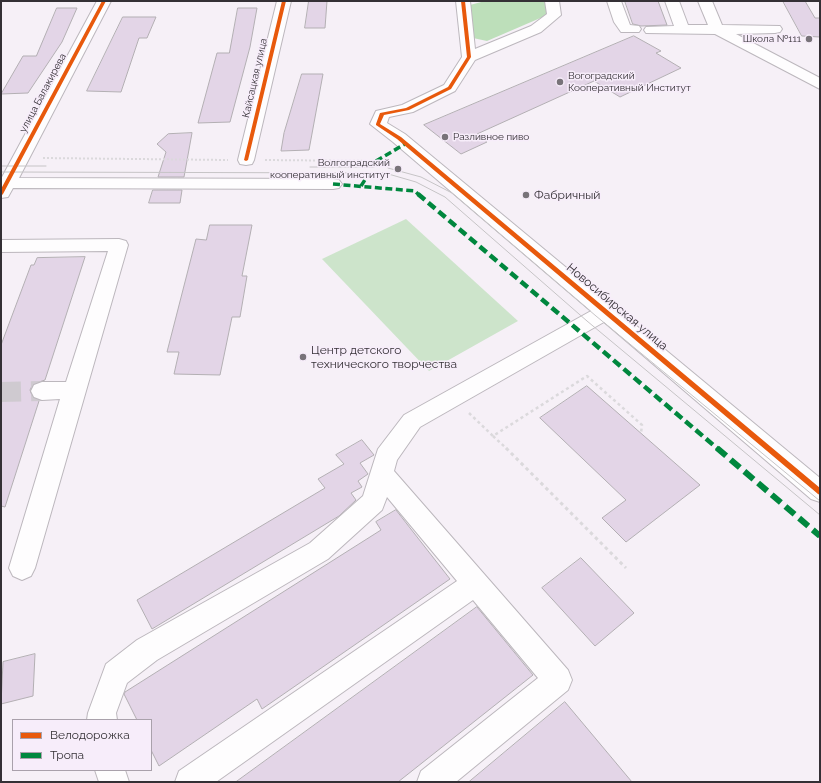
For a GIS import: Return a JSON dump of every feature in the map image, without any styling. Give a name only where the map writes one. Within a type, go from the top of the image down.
[{"type":"street","name":"улица Балакирева","points":[[5,182],[21,158],[104,1]]},
{"type":"street","name":"Кайсацкая улица","points":[[246,160],[284,1]]},
{"type":"street","points":[[463,1],[469,57],[536,29],[554,15],[552,1]]},
{"type":"street","points":[[614,1],[621,22],[626,29],[634,30]]},
{"type":"street","points":[[672,1],[683,30]]},
{"type":"street","points":[[705,1],[717,29],[820,84]]},
{"type":"street","points":[[651,30],[775,29]]},
{"type":"street","name":"Новосибирская улица","points":[[469,57],[450,88],[407,109],[382,114],[378,124],[399,138],[820,492]]},
{"type":"street","points":[[5,182],[333,184]]},
{"type":"street","points":[[1,246],[120,245],[74,390],[22,568]]},
{"type":"street","points":[[102,719],[102,713],[116,674],[147,650],[319,551],[373,502],[386,456],[412,421],[587,321],[606,312]]},
{"type":"street","points":[[42,391],[74,390]]},
{"type":"street","points":[[381,473],[558,680],[432,782]]},
{"type":"street","points":[[190,782],[475,583]]},
{"type":"street","points":[[110,771],[114,782]]},
{"type":"path","points":[[21,158],[376,161]]},
{"type":"path","points":[[493,436],[587,376],[642,425],[641,433]]},
{"type":"path","points":[[468,411],[626,568]]},
{"type":"green space","points":[[485,1],[549,1],[552,13],[487,41],[473,38],[470,5]]},
{"type":"green space","points":[[406,219],[518,321],[429,371],[322,259]]},
{"type":"building","points":[[309,1],[327,1],[325,28],[305,28]]},
{"type":"building","points":[[625,1],[658,1],[667,25],[641,26],[633,24]]},
{"type":"building","points":[[783,1],[805,1],[815,18],[820,18],[820,37],[802,36]]},
{"type":"building","points":[[57,8],[77,8],[62,42],[28,93],[1,94],[23,56],[36,56]]},
{"type":"building","points":[[238,8],[257,8],[250,47],[230,122],[198,123],[217,53],[229,53]]},
{"type":"building","points":[[123,17],[156,17],[147,38],[139,38],[121,92],[87,91]]},
{"type":"building","name":"Вогоградский Кооперативный Институт","points":[[634,36],[661,51],[656,53],[681,68],[620,97],[594,81],[477,134],[487,142],[461,154],[424,125]]},
{"type":"building","points":[[302,74],[323,74],[309,150],[281,151],[284,133]]},
{"type":"building","points":[[192,133],[184,177],[158,177],[166,152],[157,144],[168,134]]},
{"type":"building","points":[[153,190],[182,190],[180,203],[149,203]]},
{"type":"building","points":[[210,225],[252,225],[242,276],[247,276],[240,317],[232,317],[220,375],[174,374],[179,352],[167,352],[196,239],[206,240]]},
{"type":"building","points":[[85,257],[45,380],[33,384],[30,390],[33,398],[39,401],[5,507],[1,506],[1,345],[31,265],[34,265],[37,258]]},
{"type":"building","points":[[587,386],[700,485],[626,542],[602,518],[626,500],[540,418]]},
{"type":"building","points":[[362,440],[374,455],[360,463],[368,474],[358,481],[362,487],[351,493],[356,500],[339,516],[152,629],[137,600],[325,488],[318,479],[344,464],[336,455]]},
{"type":"building","points":[[396,510],[450,579],[262,709],[257,699],[159,766],[152,752],[152,719],[136,719],[124,694],[125,692],[381,530],[376,522]]},
{"type":"building","points":[[581,558],[634,613],[595,646],[542,588]]},
{"type":"building","points":[[477,607],[533,675],[398,782],[236,782]]},
{"type":"building","points":[[35,654],[33,696],[1,704],[3,662]]},
{"type":"building","points":[[565,702],[632,782],[469,782]]},
{"type":"tunnel","points":[[1,392],[42,391]]},
{"type":"tram line","points":[[1,166],[46,166]]},
{"type":"tram line","points":[[310,167],[374,167]]},
{"type":"tram line","points":[[388,168],[421,177],[452,193],[596,316],[820,501]]},
{"type":"tram line","points":[[1,172],[385,173],[416,182],[445,197],[587,321],[820,515]]},
{"type":"marked path","points":[[376,161],[405,144]]},
{"type":"marked path","points":[[361,186],[368,175]]},
{"type":"marked path","points":[[333,184],[415,191],[820,536]]},
{"type":"cycle path","points":[[1,194],[104,1]]},
{"type":"cycle path","points":[[246,160],[284,1]]},
{"type":"cycle path","points":[[463,1],[469,57],[450,88],[407,109],[382,114],[378,124],[399,138],[820,492]]},
{"type":"place","name":"Школа №111","points":[[809,39]]},
{"type":"place","name":"Вогоградский Кооперативный Институт","points":[[560,82]]},
{"type":"place","name":"Разливное пиво","points":[[445,137]]},
{"type":"place","name":"Волгоградский кооперативный институт","points":[[398,169]]},
{"type":"place","name":"Фабричный","points":[[526,195]]},
{"type":"place","name":"Центр детского технического творчества","points":[[303,357]]}]
